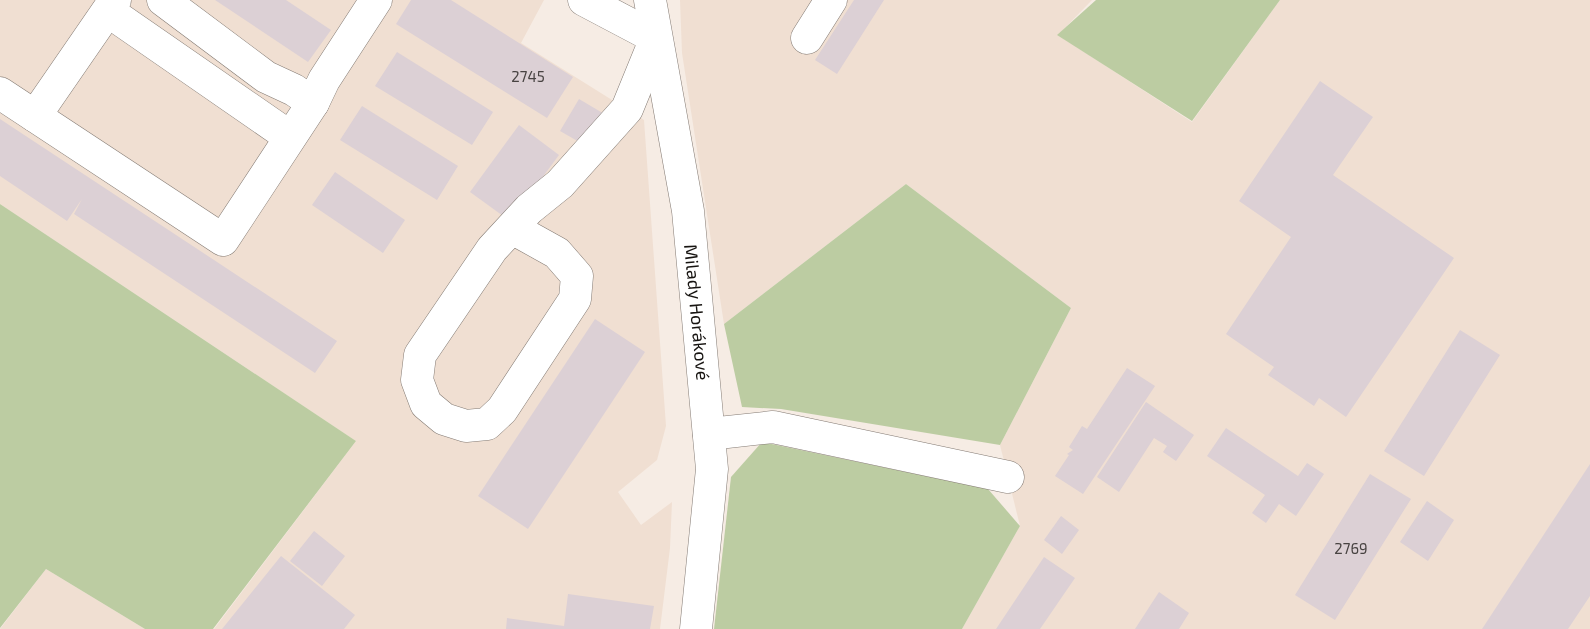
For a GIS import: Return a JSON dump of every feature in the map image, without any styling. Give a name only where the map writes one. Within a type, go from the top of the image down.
[{"type":"street","points":[[163,0],[266,76],[294,90],[313,103]]},
{"type":"street","points":[[0,93],[223,240],[313,103],[324,80],[376,0]]},
{"type":"street","points":[[512,228],[557,253],[577,276],[575,299],[502,410],[487,424],[466,426],[444,419],[426,404],[417,380],[420,355],[492,249],[529,208],[560,184],[627,109],[656,38],[584,0]]},
{"type":"street","name":"Milady Horákové","points":[[650,0],[688,211],[712,469],[696,629]]},
{"type":"street","points":[[807,38],[831,0]]},
{"type":"street","points":[[35,116],[111,5],[290,137]]},
{"type":"street","points":[[709,434],[773,427],[1008,477]]},
{"type":"shaded area","points":[[0,0],[544,0],[521,43],[644,120],[666,426],[657,460],[618,492],[641,525],[672,502],[670,548],[660,629],[214,629],[356,441],[0,204]]},
{"type":"shaded area","points":[[680,0],[1092,0],[1058,35],[1192,122],[1280,0],[1590,0],[1590,629],[962,629],[1020,526],[1000,445],[1071,308],[906,184],[724,324],[682,53]]},
{"type":"shaded area","points":[[46,569],[145,629],[0,629]]},
{"type":"green space","points":[[1096,0],[1280,0],[1192,121],[1057,35]]},
{"type":"green space","points":[[906,184],[1071,308],[1000,445],[781,409],[742,407],[724,324]]},
{"type":"green space","points":[[0,204],[356,441],[213,629],[145,629],[46,569],[0,628]]},
{"type":"green space","points":[[762,442],[988,489],[1020,526],[962,629],[714,629],[731,477]]},
{"type":"building","points":[[215,0],[286,0],[331,30],[308,62]]},
{"type":"building","points":[[411,0],[451,0],[573,77],[547,118],[396,24]]},
{"type":"building","points":[[854,0],[884,0],[837,74],[815,60]]},
{"type":"building","points":[[397,52],[493,112],[472,145],[375,86]]},
{"type":"building","points":[[1320,81],[1373,117],[1333,175],[1454,258],[1346,417],[1319,398],[1314,406],[1268,375],[1274,367],[1226,334],[1291,237],[1239,201]]},
{"type":"building","points":[[579,99],[606,115],[588,147],[560,131]]},
{"type":"building","points":[[362,106],[458,166],[437,200],[340,140]]},
{"type":"building","points":[[0,119],[337,341],[315,373],[74,214],[82,199],[67,221],[0,176]]},
{"type":"building","points":[[519,125],[559,155],[510,221],[470,192]]},
{"type":"building","points":[[335,172],[405,220],[383,253],[312,205]]},
{"type":"building","points":[[595,319],[645,352],[528,529],[478,496]]},
{"type":"building","points":[[1460,330],[1500,355],[1424,476],[1384,451]]},
{"type":"building","points":[[1127,368],[1155,386],[1083,494],[1055,476],[1069,455],[1067,454],[1073,450],[1069,447],[1082,426],[1087,429]]},
{"type":"building","points":[[1146,402],[1194,435],[1176,461],[1163,452],[1167,446],[1154,438],[1119,492],[1097,477]]},
{"type":"building","points":[[1226,428],[1298,476],[1307,463],[1324,474],[1296,516],[1279,504],[1266,523],[1252,513],[1265,495],[1207,456]]},
{"type":"building","points":[[1590,464],[1590,596],[1568,629],[1482,629]]},
{"type":"building","points":[[1370,474],[1411,499],[1335,620],[1295,595]]},
{"type":"building","points":[[1427,501],[1454,520],[1428,561],[1400,542]]},
{"type":"building","points":[[1061,516],[1079,530],[1062,554],[1044,540]]},
{"type":"building","points":[[314,531],[345,556],[322,586],[290,561]]},
{"type":"building","points":[[281,556],[355,615],[344,629],[222,629]]},
{"type":"building","points":[[1044,557],[1075,578],[1040,629],[996,629]]},
{"type":"building","points":[[1159,592],[1189,613],[1179,629],[1135,629]]},
{"type":"building","points":[[568,594],[654,606],[650,629],[506,629],[507,618],[564,626]]}]
